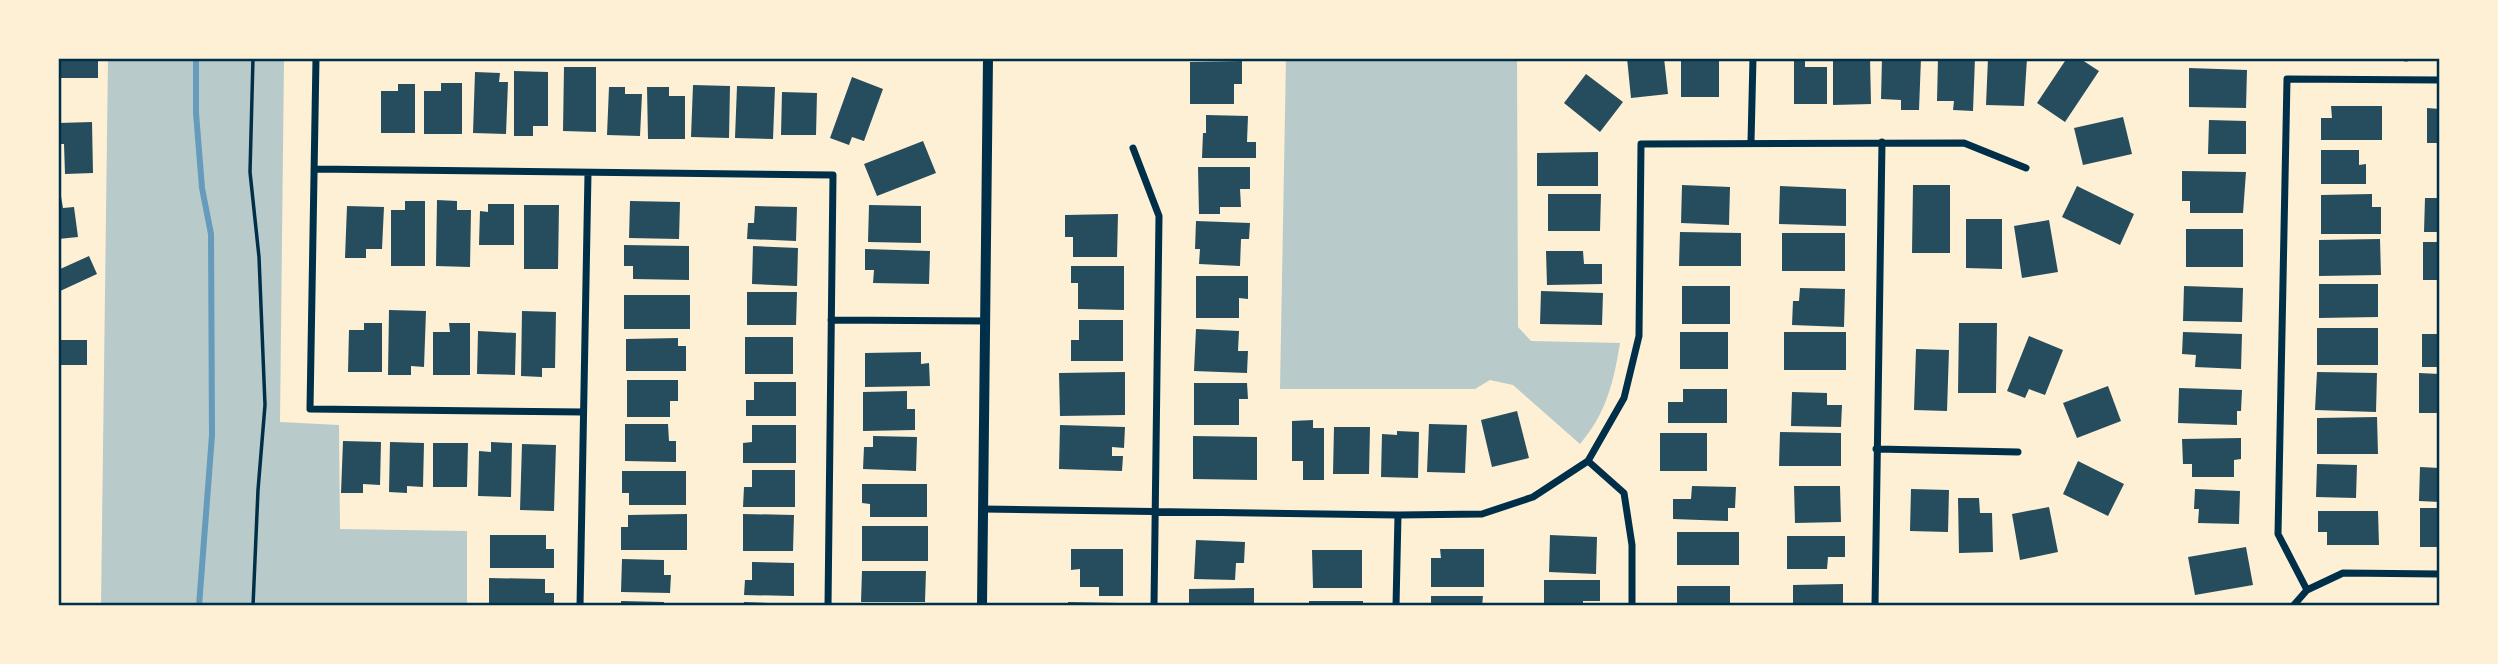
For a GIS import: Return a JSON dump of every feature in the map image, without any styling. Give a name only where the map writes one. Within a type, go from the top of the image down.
[{"type":"street","points":[[316,58],[310,409],[583,412]]},
{"type":"street","points":[[982,606],[988,58]]},
{"type":"street","points":[[1751,142],[1753,58]]},
{"type":"street","points":[[2307,590],[2278,534],[2287,79],[2440,80]]},
{"type":"street","points":[[1875,606],[1875,449],[1882,142]]},
{"type":"street","points":[[983,509],[1398,516],[1482,514],[1533,497],[1588,461],[1624,398],[1639,336],[1641,144],[1964,143],[2026,168]]},
{"type":"street","points":[[1133,148],[1159,216],[1154,606]]},
{"type":"street","points":[[314,169],[833,175],[828,606]]},
{"type":"street","points":[[580,606],[588,173]]},
{"type":"street","points":[[831,320],[986,321]]},
{"type":"street","points":[[1875,449],[2018,452]]},
{"type":"street","points":[[1588,461],[1624,493],[1632,545],[1632,606]]},
{"type":"street","points":[[1396,606],[1398,516]]},
{"type":"street","points":[[2293,606],[2307,590],[2343,573],[2440,573]]},
{"type":"path","points":[[253,58],[250,172],[259,257],[265,405],[258,490],[254,606]]},
{"type":"shaded area","points":[[108,58],[284,58],[280,422],[339,425],[340,529],[467,531],[467,606],[101,606]]},
{"type":"shaded area","points":[[1286,58],[1517,58],[1518,327],[1531,341],[1620,343],[1608,396],[1589,433],[1580,444],[1513,385],[1490,380],[1475,389],[1280,389]]},
{"type":"building","points":[[58,58],[98,58],[98,78],[58,78]]},
{"type":"building","points":[[1627,58],[1664,58],[1668,94],[1631,98]]},
{"type":"building","points":[[1681,58],[1719,58],[1719,97],[1681,97]]},
{"type":"building","points":[[1833,58],[1870,58],[1871,104],[1833,105]]},
{"type":"building","points":[[1882,58],[1921,58],[1919,110],[1901,110],[1901,100],[1881,99]]},
{"type":"building","points":[[1938,58],[1975,58],[1973,111],[1953,110],[1954,101],[1937,101]]},
{"type":"building","points":[[1988,58],[2027,58],[2024,106],[1986,105]]},
{"type":"building","points":[[2067,58],[2079,58],[2099,71],[2065,122],[2037,103]]},
{"type":"building","points":[[1794,59],[1805,59],[1805,67],[1827,67],[1827,104],[1794,104]]},
{"type":"building","points":[[1242,61],[1242,84],[1234,84],[1234,104],[1190,104],[1190,62]]},
{"type":"building","points":[[564,67],[596,67],[596,132],[563,131]]},
{"type":"building","points":[[2189,68],[2247,70],[2246,108],[2189,107]]},
{"type":"building","points":[[514,71],[548,72],[548,126],[533,126],[533,136],[514,136]]},
{"type":"building","points":[[475,72],[500,73],[499,82],[508,82],[506,134],[473,133]]},
{"type":"building","points":[[1586,74],[1623,102],[1600,132],[1564,103]]},
{"type":"building","points":[[852,77],[883,89],[864,141],[852,137],[849,145],[830,138]]},
{"type":"building","points":[[441,83],[462,83],[462,134],[424,134],[424,91],[441,91]]},
{"type":"building","points":[[398,84],[415,84],[415,133],[381,133],[381,91],[398,91]]},
{"type":"building","points":[[693,85],[730,86],[729,138],[691,137]]},
{"type":"building","points":[[737,86],[775,87],[773,139],[735,138]]},
{"type":"building","points":[[609,87],[625,87],[625,94],[642,94],[640,136],[607,135]]},
{"type":"building","points":[[647,87],[669,87],[669,96],[685,96],[685,139],[648,139]]},
{"type":"building","points":[[782,92],[817,93],[816,135],[781,135]]},
{"type":"building","points":[[2331,106],[2382,106],[2382,140],[2321,140],[2321,118],[2332,118]]},
{"type":"building","points":[[2427,108],[2440,109],[2440,143],[2427,143]]},
{"type":"building","points":[[1206,115],[1248,116],[1247,142],[1256,142],[1256,158],[1202,158]]},
{"type":"building","points":[[2123,117],[2132,154],[2083,165],[2074,128]]},
{"type":"building","points":[[2209,120],[2246,121],[2246,154],[2208,154]]},
{"type":"building","points":[[92,122],[93,173],[65,174],[64,144],[58,144],[58,123]]},
{"type":"building","points":[[923,141],[936,173],[877,196],[864,164]]},
{"type":"building","points":[[2321,150],[2359,150],[2359,165],[2366,164],[2366,184],[2321,184]]},
{"type":"building","points":[[1598,152],[1598,186],[1537,186],[1537,153]]},
{"type":"building","points":[[1198,167],[1250,167],[1250,189],[1240,189],[1241,207],[1220,207],[1220,214],[1199,214]]},
{"type":"building","points":[[2182,171],[2246,172],[2243,213],[2190,213],[2190,201],[2182,201]]},
{"type":"building","points":[[58,179],[63,208],[74,207],[78,237],[58,239]]},
{"type":"building","points":[[1682,185],[1730,187],[1729,225],[1681,223]]},
{"type":"building","points":[[1913,185],[1950,185],[1950,253],[1912,253]]},
{"type":"building","points":[[1780,186],[1846,189],[1846,226],[1779,224]]},
{"type":"building","points":[[2077,186],[2134,214],[2120,245],[2062,217]]},
{"type":"building","points":[[1548,194],[1601,194],[1600,231],[1548,231]]},
{"type":"building","points":[[2372,194],[2372,207],[2381,207],[2381,234],[2321,234],[2321,195]]},
{"type":"building","points":[[2425,198],[2440,198],[2440,232],[2424,232]]},
{"type":"building","points":[[437,200],[457,201],[457,210],[471,210],[470,267],[436,266]]},
{"type":"building","points":[[405,201],[425,201],[425,266],[391,266],[391,210],[405,210]]},
{"type":"building","points":[[630,201],[680,202],[679,239],[629,238]]},
{"type":"building","points":[[488,204],[514,204],[514,245],[479,245],[480,211],[488,212]]},
{"type":"building","points":[[524,205],[559,205],[558,269],[524,269]]},
{"type":"building","points":[[869,205],[921,206],[921,243],[868,242]]},
{"type":"building","points":[[347,206],[384,207],[382,249],[366,249],[366,258],[345,258]]},
{"type":"building","points":[[755,206],[797,207],[796,241],[747,239],[748,223],[754,223]]},
{"type":"building","points":[[1118,214],[1117,257],[1073,257],[1073,237],[1065,237],[1065,215]]},
{"type":"building","points":[[1966,219],[2002,219],[2002,269],[1966,268]]},
{"type":"building","points":[[2049,220],[2058,272],[2022,278],[2014,226]]},
{"type":"building","points":[[1196,221],[1250,223],[1249,239],[1241,239],[1240,266],[1199,264],[1200,249],[1195,249]]},
{"type":"building","points":[[2186,229],[2243,229],[2243,267],[2186,267]]},
{"type":"building","points":[[1680,232],[1741,233],[1741,266],[1679,266]]},
{"type":"building","points":[[1782,233],[1845,233],[1845,271],[1782,271]]},
{"type":"building","points":[[2380,239],[2381,275],[2319,276],[2319,240]]},
{"type":"building","points":[[2423,242],[2440,242],[2440,280],[2423,280]]},
{"type":"building","points":[[624,245],[689,246],[689,280],[633,279],[633,266],[624,266]]},
{"type":"building","points":[[753,246],[798,248],[797,286],[752,284]]},
{"type":"building","points":[[865,249],[930,251],[929,284],[873,283],[874,270],[865,270]]},
{"type":"building","points":[[1546,251],[1583,251],[1584,264],[1602,264],[1602,284],[1547,285]]},
{"type":"building","points":[[89,256],[97,274],[58,292],[58,270]]},
{"type":"building","points":[[1071,266],[1124,266],[1124,310],[1078,309],[1078,283],[1071,283]]},
{"type":"building","points":[[1196,276],[1248,276],[1248,299],[1239,298],[1239,318],[1196,318]]},
{"type":"building","points":[[2319,284],[2378,284],[2378,317],[2319,318]]},
{"type":"building","points":[[1682,286],[1730,286],[1730,324],[1682,324]]},
{"type":"building","points":[[2184,286],[2243,288],[2242,322],[2183,321]]},
{"type":"building","points":[[1800,288],[1845,289],[1844,327],[1792,325],[1793,301],[1799,301]]},
{"type":"building","points":[[1541,291],[1603,293],[1602,325],[1540,324]]},
{"type":"building","points":[[747,292],[797,292],[796,325],[747,325]]},
{"type":"building","points":[[624,295],[690,295],[690,329],[624,329]]},
{"type":"building","points":[[389,310],[426,311],[424,367],[411,366],[411,375],[388,375]]},
{"type":"building","points":[[522,311],[556,312],[555,368],[542,368],[542,377],[521,376]]},
{"type":"building","points":[[1079,320],[1123,320],[1123,361],[1071,361],[1071,340],[1079,340]]},
{"type":"building","points":[[364,323],[382,323],[382,372],[348,372],[349,330],[364,330]]},
{"type":"building","points":[[449,323],[470,323],[470,375],[433,375],[433,332],[450,332]]},
{"type":"building","points":[[1959,323],[1997,323],[1996,393],[1958,393]]},
{"type":"building","points":[[2317,328],[2378,328],[2378,365],[2317,365]]},
{"type":"building","points":[[1196,329],[1239,331],[1238,351],[1248,351],[1247,373],[1194,371]]},
{"type":"building","points":[[478,331],[516,333],[515,375],[477,374]]},
{"type":"building","points":[[1680,332],[1728,332],[1728,369],[1680,369]]},
{"type":"building","points":[[1784,332],[1846,332],[1846,370],[1784,370]]},
{"type":"building","points":[[2183,332],[2242,334],[2241,369],[2195,367],[2196,355],[2182,354]]},
{"type":"building","points":[[2422,334],[2440,334],[2440,367],[2422,367]]},
{"type":"building","points":[[2029,336],[2063,350],[2045,395],[2029,389],[2025,398],[2007,391]]},
{"type":"building","points":[[745,337],[793,337],[793,374],[745,374]]},
{"type":"building","points":[[678,338],[678,346],[686,346],[686,371],[626,371],[626,339]]},
{"type":"building","points":[[59,340],[87,340],[87,365],[59,365]]},
{"type":"building","points":[[1916,349],[1949,350],[1947,411],[1914,410]]},
{"type":"building","points":[[921,352],[921,364],[929,363],[930,386],[865,387],[865,353]]},
{"type":"building","points":[[1125,372],[1125,415],[1060,416],[1059,373]]},
{"type":"building","points":[[2317,372],[2377,373],[2376,412],[2315,410]]},
{"type":"building","points":[[2419,373],[2440,374],[2440,413],[2419,413]]},
{"type":"building","points":[[627,380],[678,380],[678,401],[670,401],[670,417],[627,417]]},
{"type":"building","points":[[754,382],[796,382],[796,416],[746,416],[746,400],[754,400]]},
{"type":"building","points":[[1194,383],[1247,383],[1248,399],[1239,399],[1239,425],[1194,425]]},
{"type":"building","points":[[2108,386],[2121,421],[2077,438],[2063,403]]},
{"type":"building","points":[[2179,388],[2242,390],[2237,425],[2178,423]]},
{"type":"building","points":[[1683,389],[1727,389],[1727,423],[1668,423],[1668,402],[1683,402]]},
{"type":"building","points":[[907,391],[907,409],[915,409],[915,430],[863,431],[863,392]]},
{"type":"building","points":[[1792,392],[1827,393],[1827,405],[1842,405],[1841,427],[1791,426]]},
{"type":"building","points":[[1517,411],[1529,458],[1492,467],[1481,420]]},
{"type":"building","points":[[2377,417],[2378,454],[2317,454],[2317,418]]},
{"type":"building","points":[[1313,420],[1313,428],[1324,428],[1324,480],[1303,480],[1303,461],[1292,461],[1292,421]]},
{"type":"building","points":[[625,424],[668,424],[669,441],[676,441],[676,462],[625,461]]},
{"type":"building","points":[[1429,424],[1467,425],[1465,473],[1427,472]]},
{"type":"building","points":[[752,425],[796,425],[796,463],[743,463],[743,443],[752,442]]},
{"type":"building","points":[[1060,425],[1125,427],[1124,448],[1112,447],[1112,456],[1123,456],[1122,471],[1059,469]]},
{"type":"building","points":[[1334,427],[1370,427],[1369,474],[1333,474]]},
{"type":"building","points":[[1397,431],[1419,432],[1418,478],[1381,477],[1382,434],[1397,435]]},
{"type":"building","points":[[1780,432],[1841,433],[1841,466],[1779,466]]},
{"type":"building","points":[[1660,433],[1707,433],[1707,471],[1660,471]]},
{"type":"building","points":[[873,436],[917,437],[916,471],[863,469],[864,447],[873,447]]},
{"type":"building","points":[[1193,436],[1257,437],[1257,480],[1193,479]]},
{"type":"building","points":[[2241,438],[2241,459],[2234,460],[2234,477],[2192,477],[2192,464],[2183,464],[2182,439]]},
{"type":"building","points":[[343,441],[381,442],[380,485],[363,484],[363,493],[341,493]]},
{"type":"building","points":[[390,442],[424,443],[423,487],[407,486],[407,493],[389,492]]},
{"type":"building","points":[[491,442],[512,443],[511,497],[478,496],[479,451],[491,452]]},
{"type":"building","points":[[433,443],[468,443],[467,487],[433,487]]},
{"type":"building","points":[[522,444],[556,445],[554,511],[520,510]]},
{"type":"building","points":[[2078,461],[2124,484],[2108,516],[2063,494]]},
{"type":"building","points":[[2317,464],[2357,465],[2356,498],[2316,497]]},
{"type":"building","points":[[2420,467],[2440,468],[2440,502],[2419,501]]},
{"type":"building","points":[[752,470],[795,470],[795,507],[743,507],[744,487],[752,487]]},
{"type":"building","points":[[622,471],[686,471],[686,505],[629,505],[629,493],[622,493]]},
{"type":"building","points":[[862,484],[927,484],[927,517],[870,517],[870,504],[862,503]]},
{"type":"building","points":[[1692,486],[1736,487],[1735,508],[1728,508],[1728,521],[1673,519],[1673,499],[1691,499]]},
{"type":"building","points":[[1794,486],[1840,486],[1841,522],[1795,523]]},
{"type":"building","points":[[1911,489],[1949,490],[1948,532],[1910,531]]},
{"type":"building","points":[[2195,489],[2240,491],[2239,524],[2198,523],[2199,509],[2194,509]]},
{"type":"building","points":[[1958,498],[1979,498],[1980,513],[1992,513],[1993,552],[1959,553]]},
{"type":"building","points":[[2049,507],[2058,552],[2020,560],[2012,514]]},
{"type":"building","points":[[2420,508],[2440,508],[2440,547],[2420,547]]},
{"type":"building","points":[[2318,511],[2378,511],[2379,545],[2327,545],[2327,532],[2318,532]]},
{"type":"building","points":[[687,514],[687,550],[621,550],[621,527],[628,527],[628,515]]},
{"type":"building","points":[[743,514],[794,515],[793,551],[743,551]]},
{"type":"building","points":[[862,526],[928,526],[928,561],[862,561]]},
{"type":"building","points":[[1677,532],[1739,532],[1739,565],[1677,565]]},
{"type":"building","points":[[490,535],[546,535],[546,549],[554,549],[554,568],[490,568]]},
{"type":"building","points":[[1550,535],[1597,537],[1596,574],[1549,572]]},
{"type":"building","points":[[1787,536],[1845,536],[1845,557],[1828,557],[1827,569],[1787,569]]},
{"type":"building","points":[[1196,540],[1245,542],[1244,563],[1236,563],[1235,580],[1194,579]]},
{"type":"building","points":[[2246,547],[2253,585],[2195,595],[2188,557]]},
{"type":"building","points":[[1071,549],[1123,549],[1123,596],[1099,596],[1099,587],[1080,587],[1080,569],[1071,570]]},
{"type":"building","points":[[1440,549],[1484,549],[1484,587],[1431,587],[1431,558],[1441,558]]},
{"type":"building","points":[[1312,550],[1362,550],[1362,588],[1313,588]]},
{"type":"building","points":[[622,559],[664,560],[664,575],[671,575],[670,593],[621,592]]},
{"type":"building","points":[[752,562],[794,563],[794,596],[744,595],[745,580],[752,580]]},
{"type":"building","points":[[862,571],[926,571],[925,602],[861,602]]},
{"type":"building","points":[[489,578],[545,579],[545,593],[554,593],[554,606],[489,606]]},
{"type":"building","points":[[1544,580],[1600,580],[1600,601],[1583,601],[1583,606],[1544,606]]},
{"type":"building","points":[[1843,584],[1843,606],[1793,606],[1793,585]]},
{"type":"building","points":[[1677,586],[1730,586],[1730,606],[1677,606]]},
{"type":"building","points":[[1254,588],[1254,606],[1189,606],[1189,589]]},
{"type":"building","points":[[1431,596],[1483,596],[1482,606],[1431,606]]},
{"type":"building","points":[[621,601],[664,602],[664,606],[621,606]]},
{"type":"building","points":[[1309,601],[1363,601],[1363,606],[1309,606]]},
{"type":"building","points":[[744,602],[796,604],[796,606],[744,606]]},
{"type":"building","points":[[1068,602],[1120,603],[1120,606],[1068,606]]},
{"type":"waterway","points":[[196,58],[196,113],[202,188],[211,234],[212,435],[199,606]]}]
